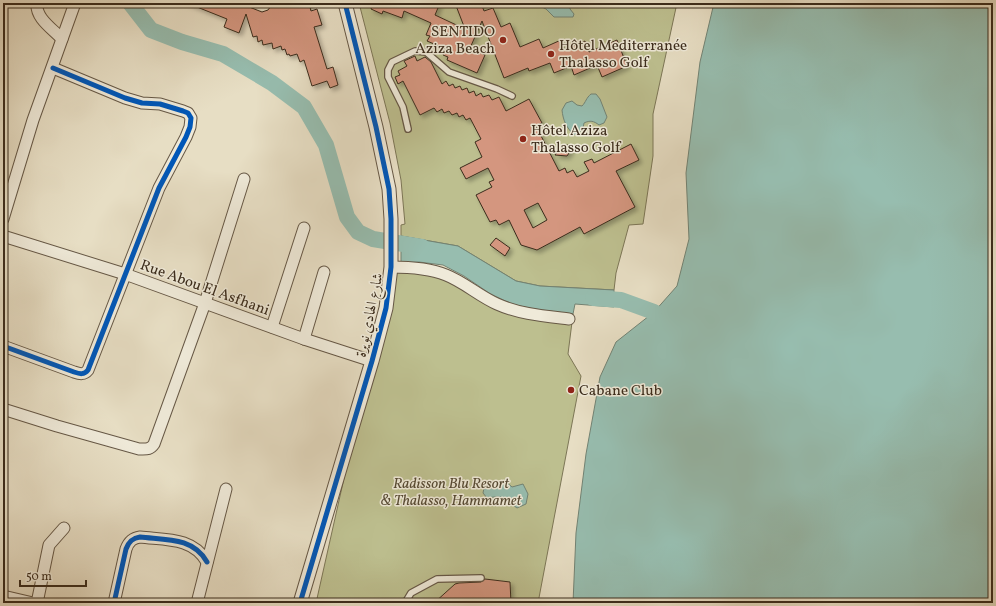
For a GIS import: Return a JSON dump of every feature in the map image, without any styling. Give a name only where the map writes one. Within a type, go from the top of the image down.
[{"type":"street","points":[[38,3],[36,9],[38,13],[62,39]]},
{"type":"street","points":[[3,219],[34,120],[75,3]]},
{"type":"street","name":"شارع الهادي نويرة","points":[[300,603],[372,361],[386,308],[391,264],[389,189],[345,3]]},
{"type":"street","points":[[3,346],[74,372],[81,374],[86,373],[91,366],[159,188],[190,128],[190,118],[184,111],[160,104],[142,103],[125,98],[53,68]]},
{"type":"street","points":[[3,409],[139,449],[151,448],[154,444],[205,303],[244,179]]},
{"type":"street","points":[[272,328],[304,228]]},
{"type":"street","name":"Rue Abou El Asfhani","points":[[3,236],[125,274],[272,328],[372,361]]},
{"type":"street","points":[[391,264],[420,268],[446,275],[504,307],[524,313],[569,319]]},
{"type":"street","points":[[304,339],[324,272]]},
{"type":"street","points":[[197,603],[226,489]]},
{"type":"street","points":[[37,603],[49,545],[64,528]]},
{"type":"street","points":[[114,603],[126,549],[128,544],[135,538],[140,537],[183,542],[197,549],[207,562]]},
{"type":"street","points":[[3,596],[18,601],[33,603]]},
{"type":"lane","points":[[408,129],[402,107],[388,77],[388,70],[392,62],[415,51],[426,52],[449,72],[497,88],[512,96]]},
{"type":"lane","points":[[405,603],[411,593],[437,579],[481,578]]},
{"type":"green space","name":"Hôtel Aziza Thalasso Golf","points":[[359,3],[677,3],[653,114],[653,156],[643,224],[629,225],[616,273],[614,290],[540,286],[516,281],[458,246],[401,236],[401,225],[405,224],[401,180],[390,123]]},
{"type":"green space","name":"Radisson Blu Resort & Thalasso, Hammamet","points":[[419,267],[510,307],[573,314],[568,354],[581,376],[538,603],[316,603],[391,269]]},
{"type":"shaded area","points":[[534,3],[570,3],[570,9],[574,14],[573,17],[554,17],[546,9]]},
{"type":"shaded area","points":[[714,3],[993,3],[993,603],[573,603],[576,533],[586,454],[600,377],[616,342],[654,312],[677,286],[689,239],[686,173],[700,62]]},
{"type":"shaded area","points":[[591,94],[596,94],[600,99],[607,117],[604,123],[599,125],[592,121],[584,123],[583,128],[579,133],[574,135],[565,123],[562,110],[566,103],[572,101],[577,105],[582,106]]},
{"type":"shaded area","points":[[401,236],[458,246],[516,281],[540,286],[614,290],[614,307],[575,304],[573,314],[534,309],[511,304],[489,293],[464,276],[443,265],[419,262],[401,263]]},
{"type":"shaded area","points":[[504,480],[512,487],[523,484],[528,494],[526,504],[517,508],[504,498],[487,498],[483,493],[484,488],[496,488]]},
{"type":"building","points":[[187,3],[239,3],[262,12],[268,10],[273,3],[309,3],[311,11],[317,9],[322,25],[314,27],[327,69],[333,67],[338,85],[330,88],[327,81],[312,86],[304,60],[300,62],[297,54],[290,56],[289,54],[287,55],[285,49],[282,50],[281,46],[273,49],[272,43],[263,45],[262,40],[258,42],[257,36],[253,37],[246,14],[239,33],[224,27],[227,19]]},
{"type":"building","name":"SENTIDO Aziza Beach","points":[[373,3],[440,3],[435,15],[465,29],[455,3],[481,3],[484,11],[493,8],[501,27],[510,23],[520,47],[539,39],[543,48],[561,40],[564,50],[585,41],[589,52],[617,40],[627,66],[602,77],[597,65],[574,75],[571,66],[554,73],[550,63],[529,71],[528,68],[504,78],[482,21],[470,48],[485,55],[477,73],[447,60],[448,57],[443,55],[446,49],[427,41],[430,36],[426,35],[431,23],[404,11],[402,18],[383,11],[382,14],[371,9]]},
{"type":"building","points":[[415,56],[417,61],[425,57],[431,62],[442,84],[446,81],[449,86],[453,84],[455,88],[460,86],[462,90],[467,88],[469,93],[474,91],[476,96],[481,93],[483,97],[489,95],[492,100],[499,97],[506,111],[529,99],[542,123],[536,126],[559,171],[565,168],[567,173],[573,170],[577,177],[589,171],[584,162],[592,159],[594,163],[631,144],[639,160],[616,171],[635,207],[584,234],[580,227],[537,250],[521,245],[509,220],[499,225],[496,220],[490,222],[476,195],[492,187],[489,182],[494,180],[488,168],[466,179],[460,168],[482,157],[475,142],[481,139],[470,118],[466,120],[463,115],[459,117],[457,113],[452,115],[449,111],[444,113],[442,109],[437,112],[434,108],[420,115],[403,81],[398,84],[395,77],[400,75],[398,71],[407,66],[404,61]],"holes":[[[538,203],[547,220],[533,228],[524,210]]]},
{"type":"building","points":[[562,145],[568,145],[571,150],[567,156],[555,155]]},
{"type":"building","points":[[496,238],[510,248],[505,256],[490,245]]},
{"type":"building","points":[[485,579],[510,582],[511,603],[434,603],[455,584],[481,582]]},
{"type":"waterway","points":[[130,3],[151,30],[182,42],[223,54],[272,83],[304,107],[326,145],[347,217],[358,232],[373,239],[422,247]]},
{"type":"waterway","points":[[593,298],[621,300],[654,312]]},
{"type":"cycle path","points":[[300,603],[372,361],[386,308],[391,267],[391,219],[389,189],[376,127],[345,3]]},
{"type":"cycle path","points":[[3,346],[76,373],[80,374],[88,370],[159,188],[190,127],[191,118],[188,113],[160,104],[142,103],[125,98],[53,68]]},
{"type":"cycle path","points":[[114,603],[126,549],[128,544],[135,538],[140,537],[178,541],[194,548],[207,562]]},
{"type":"place","name":"SENTIDO Aziza Beach","points":[[503,40]]},
{"type":"place","name":"Hôtel Mediterranée Thalasso Golf","points":[[551,54]]},
{"type":"place","name":"Hôtel Aziza Thalasso Golf","points":[[523,139]]},
{"type":"place","name":"Cabane Club","points":[[571,390]]}]
